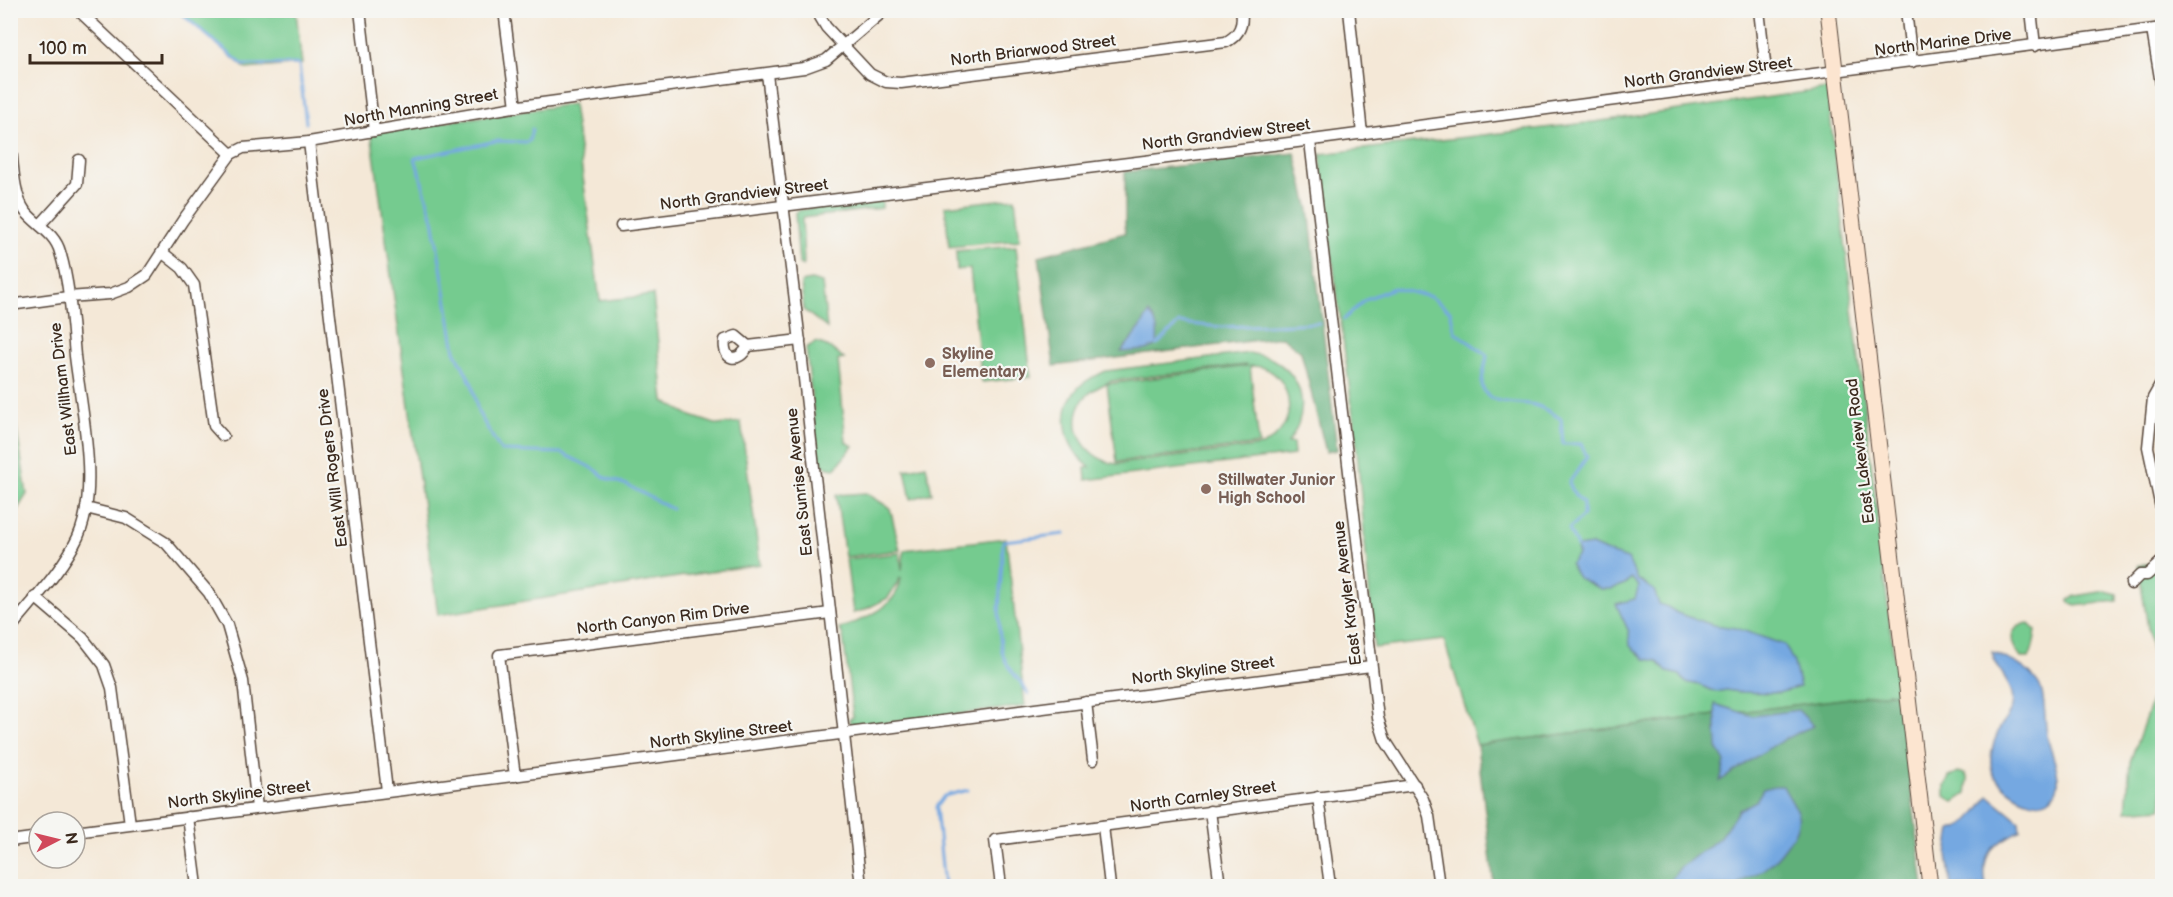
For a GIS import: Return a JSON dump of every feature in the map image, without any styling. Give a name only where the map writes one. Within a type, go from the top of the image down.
[{"type":"street","points":[[10,305],[110,294],[129,287],[147,275],[231,154],[78,10]]},
{"type":"street","points":[[360,10],[374,131]]},
{"type":"street","points":[[504,10],[516,107]]},
{"type":"street","name":"North Briarwood Street","points":[[816,10],[826,27],[870,74],[886,82],[901,83],[1226,42],[1238,33],[1242,25],[1240,10]]},
{"type":"street","name":"North Manning Street","points":[[231,154],[243,148],[255,146],[309,141],[516,107],[804,68],[826,60],[885,10]]},
{"type":"street","points":[[1759,10],[1767,80]]},
{"type":"street","name":"East Lakeview Road","points":[[1828,10],[1930,886]]},
{"type":"street","points":[[1906,10],[1912,62]]},
{"type":"street","points":[[2031,10],[2035,46]]},
{"type":"street","points":[[1352,11],[1362,134]]},
{"type":"street","points":[[2157,29],[2163,90]]},
{"type":"street","name":"North Marine Drive","points":[[1835,72],[2157,29]]},
{"type":"street","name":"North Grandview Street","points":[[621,226],[1310,141],[1835,72]]},
{"type":"street","name":"East Sunrise Avenue","points":[[767,74],[800,340],[861,886]]},
{"type":"street","name":"East Willham Drive","points":[[10,140],[17,192],[24,210],[53,238],[60,250],[68,297],[88,463],[86,508],[78,536],[57,571],[10,629]]},
{"type":"street","name":"East Will Rogers Drive","points":[[309,141],[387,791]]},
{"type":"street","name":"East Krayler Avenue","points":[[1310,141],[1378,718],[1385,740],[1423,799],[1429,816],[1439,886]]},
{"type":"street","points":[[40,225],[77,184],[79,160]]},
{"type":"street","points":[[163,253],[182,268],[194,285],[214,426],[223,436]]},
{"type":"street","points":[[748,346],[800,340]]},
{"type":"street","points":[[2163,382],[2153,398],[2148,447],[2163,513]]},
{"type":"street","points":[[86,508],[126,518],[166,543],[208,593],[227,625],[243,681],[257,808]]},
{"type":"street","points":[[2131,584],[2140,575],[2148,575],[2163,561]]},
{"type":"street","points":[[35,597],[83,639],[104,665],[112,688],[130,824]]},
{"type":"street","name":"North Canyon Rim Drive","points":[[515,776],[499,655],[830,613]]},
{"type":"street","name":"North Skyline Street","points":[[87,830],[844,734],[1143,693],[1371,666]]},
{"type":"street","points":[[1086,702],[1093,760]]},
{"type":"street","name":"North Carnley Street","points":[[1001,886],[995,840],[1415,784]]},
{"type":"street","points":[[1318,797],[1330,886]]},
{"type":"street","points":[[1210,812],[1220,886]]},
{"type":"street","points":[[188,818],[197,886]]},
{"type":"street","points":[[1103,826],[1110,886]]},
{"type":"street","points":[[10,841],[27,839]]},
{"type":"green space","points":[[178,11],[268,11],[269,15],[296,11],[302,64],[246,69]]},
{"type":"green space","points":[[1827,89],[1898,692],[1477,745],[1444,640],[1374,648],[1356,438],[1321,171],[1321,154],[1587,123]]},
{"type":"green space","points":[[573,104],[600,301],[653,295],[664,401],[691,416],[718,425],[741,422],[760,564],[438,615],[371,132]]},
{"type":"green space","points":[[1295,153],[1309,210],[1337,450],[1326,452],[1301,352],[1282,337],[1054,366],[1039,256],[1125,233],[1125,172]]},
{"type":"green space","points":[[1015,198],[1020,240],[949,247],[945,206]]},
{"type":"green space","points":[[879,200],[882,208],[802,218],[804,264],[803,266],[799,264],[795,213],[800,210]]},
{"type":"green space","points":[[1016,246],[1031,377],[982,382],[970,269],[957,270],[956,251]]},
{"type":"green space","points":[[811,280],[822,283],[827,328],[804,310],[801,284]]},
{"type":"green space","points":[[816,342],[829,347],[844,359],[838,360],[846,442],[853,446],[835,469],[828,468],[819,462],[806,348]]},
{"type":"green space","points":[[1249,353],[1270,358],[1284,367],[1292,376],[1301,397],[1299,420],[1288,443],[1293,443],[1294,455],[1086,480],[1085,468],[1090,467],[1081,460],[1069,441],[1066,430],[1067,408],[1071,397],[1081,385],[1106,371]],"holes":[[[1248,366],[1107,384],[1117,462],[1259,444],[1250,366],[1259,366],[1272,372],[1287,393],[1287,419],[1276,436],[1262,446],[1116,464],[1096,456],[1083,442],[1079,433],[1077,424],[1081,403],[1098,387],[1111,381]]]},
{"type":"green space","points":[[11,395],[27,494],[10,520]]},
{"type":"green space","points":[[926,465],[932,493],[911,499],[905,470]]},
{"type":"green space","points":[[866,493],[890,508],[900,550],[845,557],[836,495]]},
{"type":"green space","points":[[1006,538],[1025,706],[853,727],[849,719],[853,717],[843,635],[839,629],[869,616],[887,604],[899,587],[901,577],[888,598],[853,613],[846,559],[900,553],[902,571],[904,550]]},
{"type":"green space","points":[[2162,562],[2162,808],[2126,811],[2130,762],[2157,685],[2138,565]]},
{"type":"green space","points":[[2106,591],[2117,594],[2117,601],[2075,606],[2069,601],[2076,596]]},
{"type":"green space","points":[[2028,623],[2036,631],[2035,637],[2029,658],[2021,658],[2014,647],[2012,637],[2016,629]]},
{"type":"green space","points":[[1898,692],[1924,886],[1494,886],[1477,745]]},
{"type":"green space","points":[[1958,772],[1965,774],[1968,779],[1966,794],[1954,802],[1945,796],[1945,786],[1949,777]]},
{"type":"water","points":[[1149,313],[1157,328],[1157,345],[1146,350],[1121,352],[1141,327]]},
{"type":"water","points":[[1592,545],[1628,559],[1637,579],[1654,590],[1659,604],[1677,613],[1713,625],[1736,628],[1785,645],[1794,663],[1800,687],[1778,693],[1726,690],[1716,692],[1685,682],[1680,675],[1667,672],[1657,661],[1645,659],[1630,646],[1629,632],[1616,604],[1635,599],[1639,586],[1631,578],[1625,584],[1611,589],[1600,589],[1578,578],[1570,565],[1578,554],[1577,547]]},
{"type":"water","points":[[1992,652],[2025,669],[2041,688],[2048,740],[2058,778],[2057,789],[2051,798],[2044,802],[2025,800],[2016,795],[1999,782],[1992,770],[1993,746],[2000,727],[2011,710],[2013,698],[2009,684]]},
{"type":"water","points":[[1715,704],[1753,716],[1798,710],[1814,726],[1777,743],[1720,781],[1725,762],[1717,748]]},
{"type":"water","points":[[1783,786],[1797,812],[1798,822],[1787,845],[1769,865],[1737,886],[1666,886],[1680,868],[1719,838],[1739,810],[1756,801],[1763,789]]},
{"type":"water","points":[[1989,796],[2019,821],[2020,830],[2002,841],[1987,857],[1986,886],[1951,886],[1947,854],[1951,830],[1968,821]]},
{"type":"waterway","points":[[177,10],[243,65],[299,64],[306,123]]},
{"type":"waterway","points":[[532,129],[529,141],[526,142],[496,141],[415,158],[433,219],[455,351],[472,384],[478,412],[501,451],[562,453],[596,470],[606,478],[627,485],[672,509]]},
{"type":"waterway","points":[[1344,319],[1366,299],[1394,288],[1431,297],[1450,311],[1455,332],[1487,355],[1482,384],[1489,396],[1503,402],[1535,405],[1561,419],[1563,444],[1581,444],[1587,457],[1569,483],[1575,495],[1583,503],[1583,516],[1569,529],[1577,547]]},
{"type":"waterway","points":[[1157,345],[1179,323],[1222,327],[1319,323]]},
{"type":"waterway","points":[[1028,694],[1006,661],[1001,644],[999,615],[1003,541],[1065,534]]},
{"type":"waterway","points":[[944,886],[936,807],[944,796],[968,790]]},
{"type":"place","name":"Skyline Elementary","points":[[930,363]]},
{"type":"place","name":"Stillwater Junior High School","points":[[1206,489]]}]
